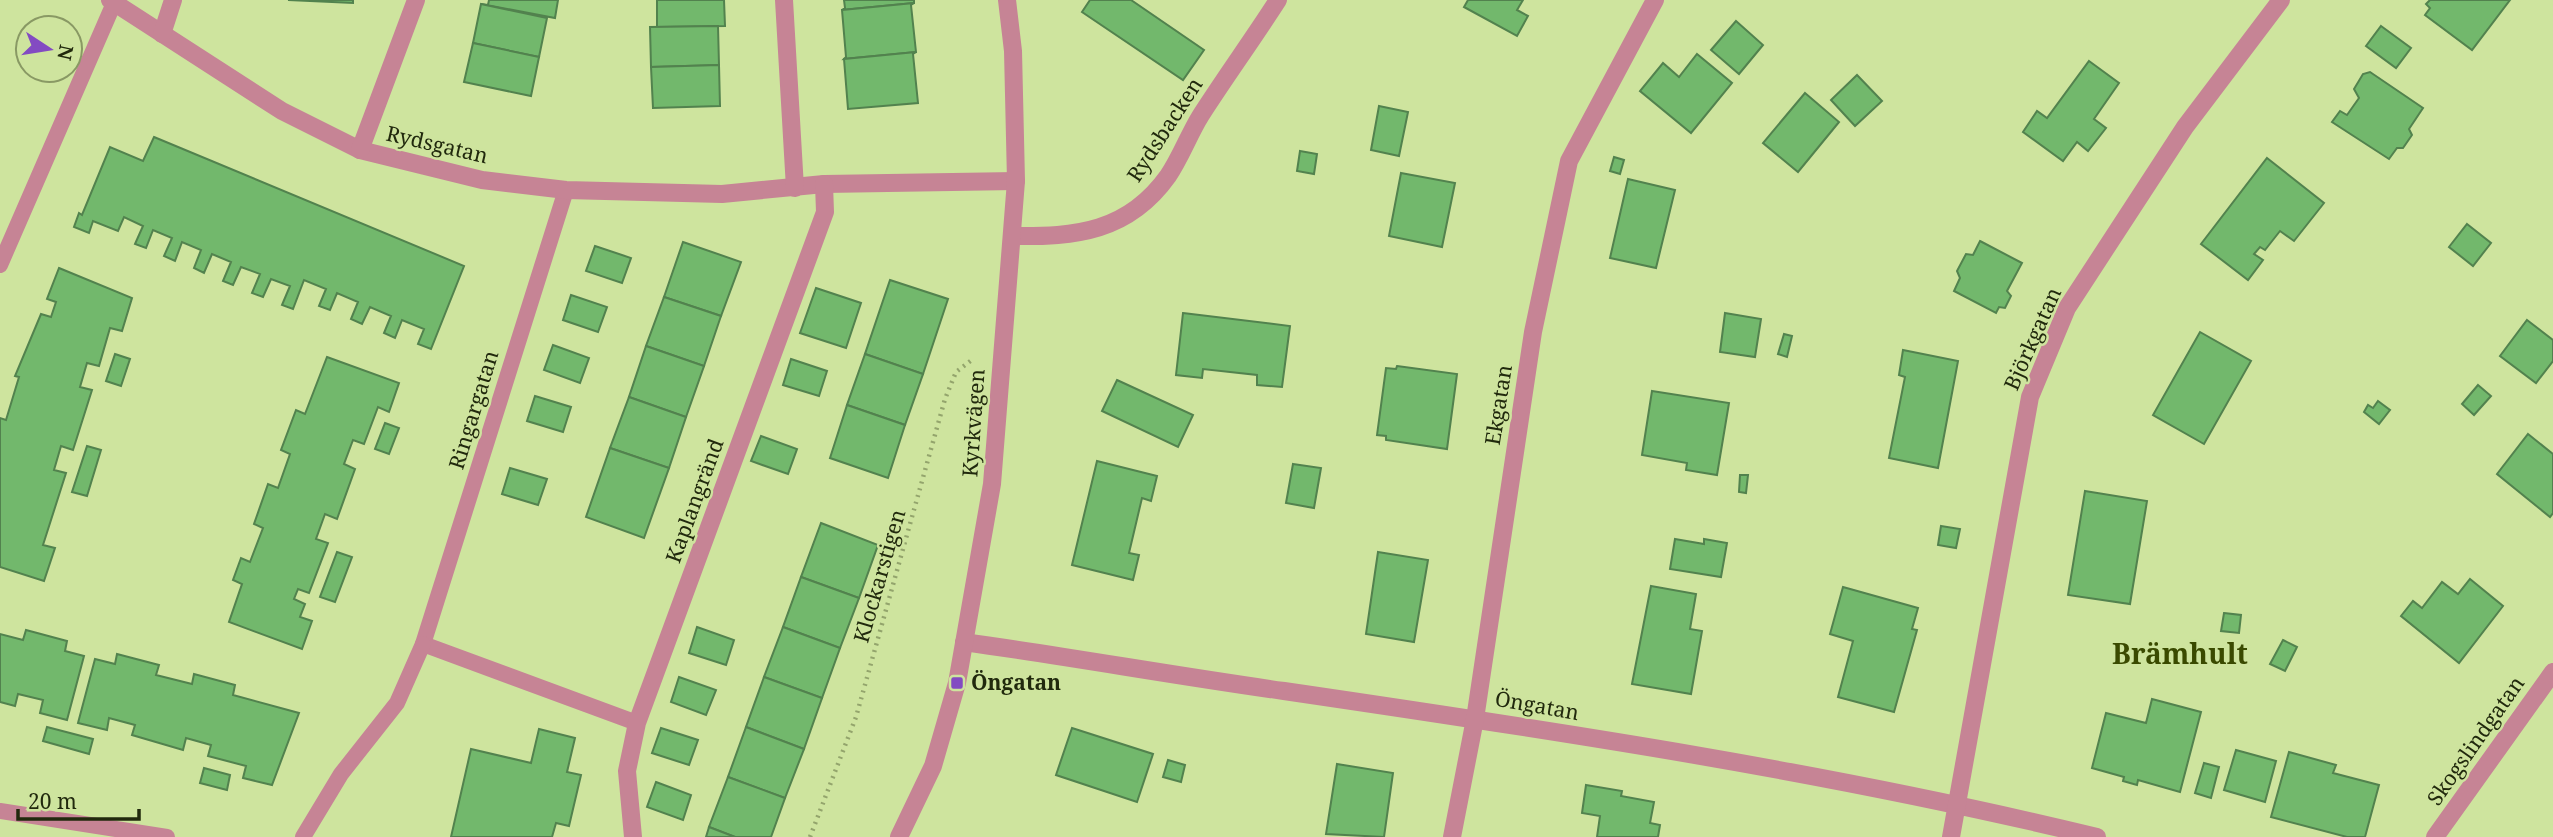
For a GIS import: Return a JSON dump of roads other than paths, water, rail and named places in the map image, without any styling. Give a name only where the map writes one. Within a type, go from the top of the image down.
[{"type":"street","points":[[162,34],[173,0]]},
{"type":"street","points":[[360,150],[416,0]]},
{"type":"street","points":[[784,0],[795,188]]},
{"type":"street","name":"Kyrkvägen","points":[[899,837],[933,766],[957,683],[992,484],[1016,181],[1013,51],[1007,0]]},
{"type":"street","name":"Rydsbacken","points":[[1012,236],[1089,232],[1126,217],[1151,197],[1169,174],[1200,116],[1278,0]]},
{"type":"street","name":"Ekgatan","points":[[1452,837],[1475,719],[1533,332],[1569,161],[1655,0]]},
{"type":"street","name":"Björkgatan","points":[[1951,837],[2030,397],[2067,308],[2185,127],[2281,0]]},
{"type":"street","name":"Rydsgatan","points":[[112,1],[282,111],[360,150],[482,180],[566,190],[722,194],[824,184],[1016,181]]},
{"type":"street","name":"Kaplangränd","points":[[633,837],[627,771],[637,723],[825,212],[824,184]]},
{"type":"street","name":"Öngatan","points":[[964,642],[1475,719],[1956,803],[2097,837]]},
{"type":"street","name":"Skogslindgatan","points":[[2435,837],[2553,672]]},
{"type":"lane","points":[[0,265],[112,1]]},
{"type":"lane","name":"Ringargatan","points":[[303,837],[341,774],[397,703],[423,643],[566,190]]},
{"type":"lane","points":[[423,643],[637,723]]},
{"type":"lane","points":[[0,811],[167,837]]},
{"type":"place","name":"Öngatan","points":[[957,683]]},
{"type":"district","name":"Brämhult","points":[[2180,654]]}]
